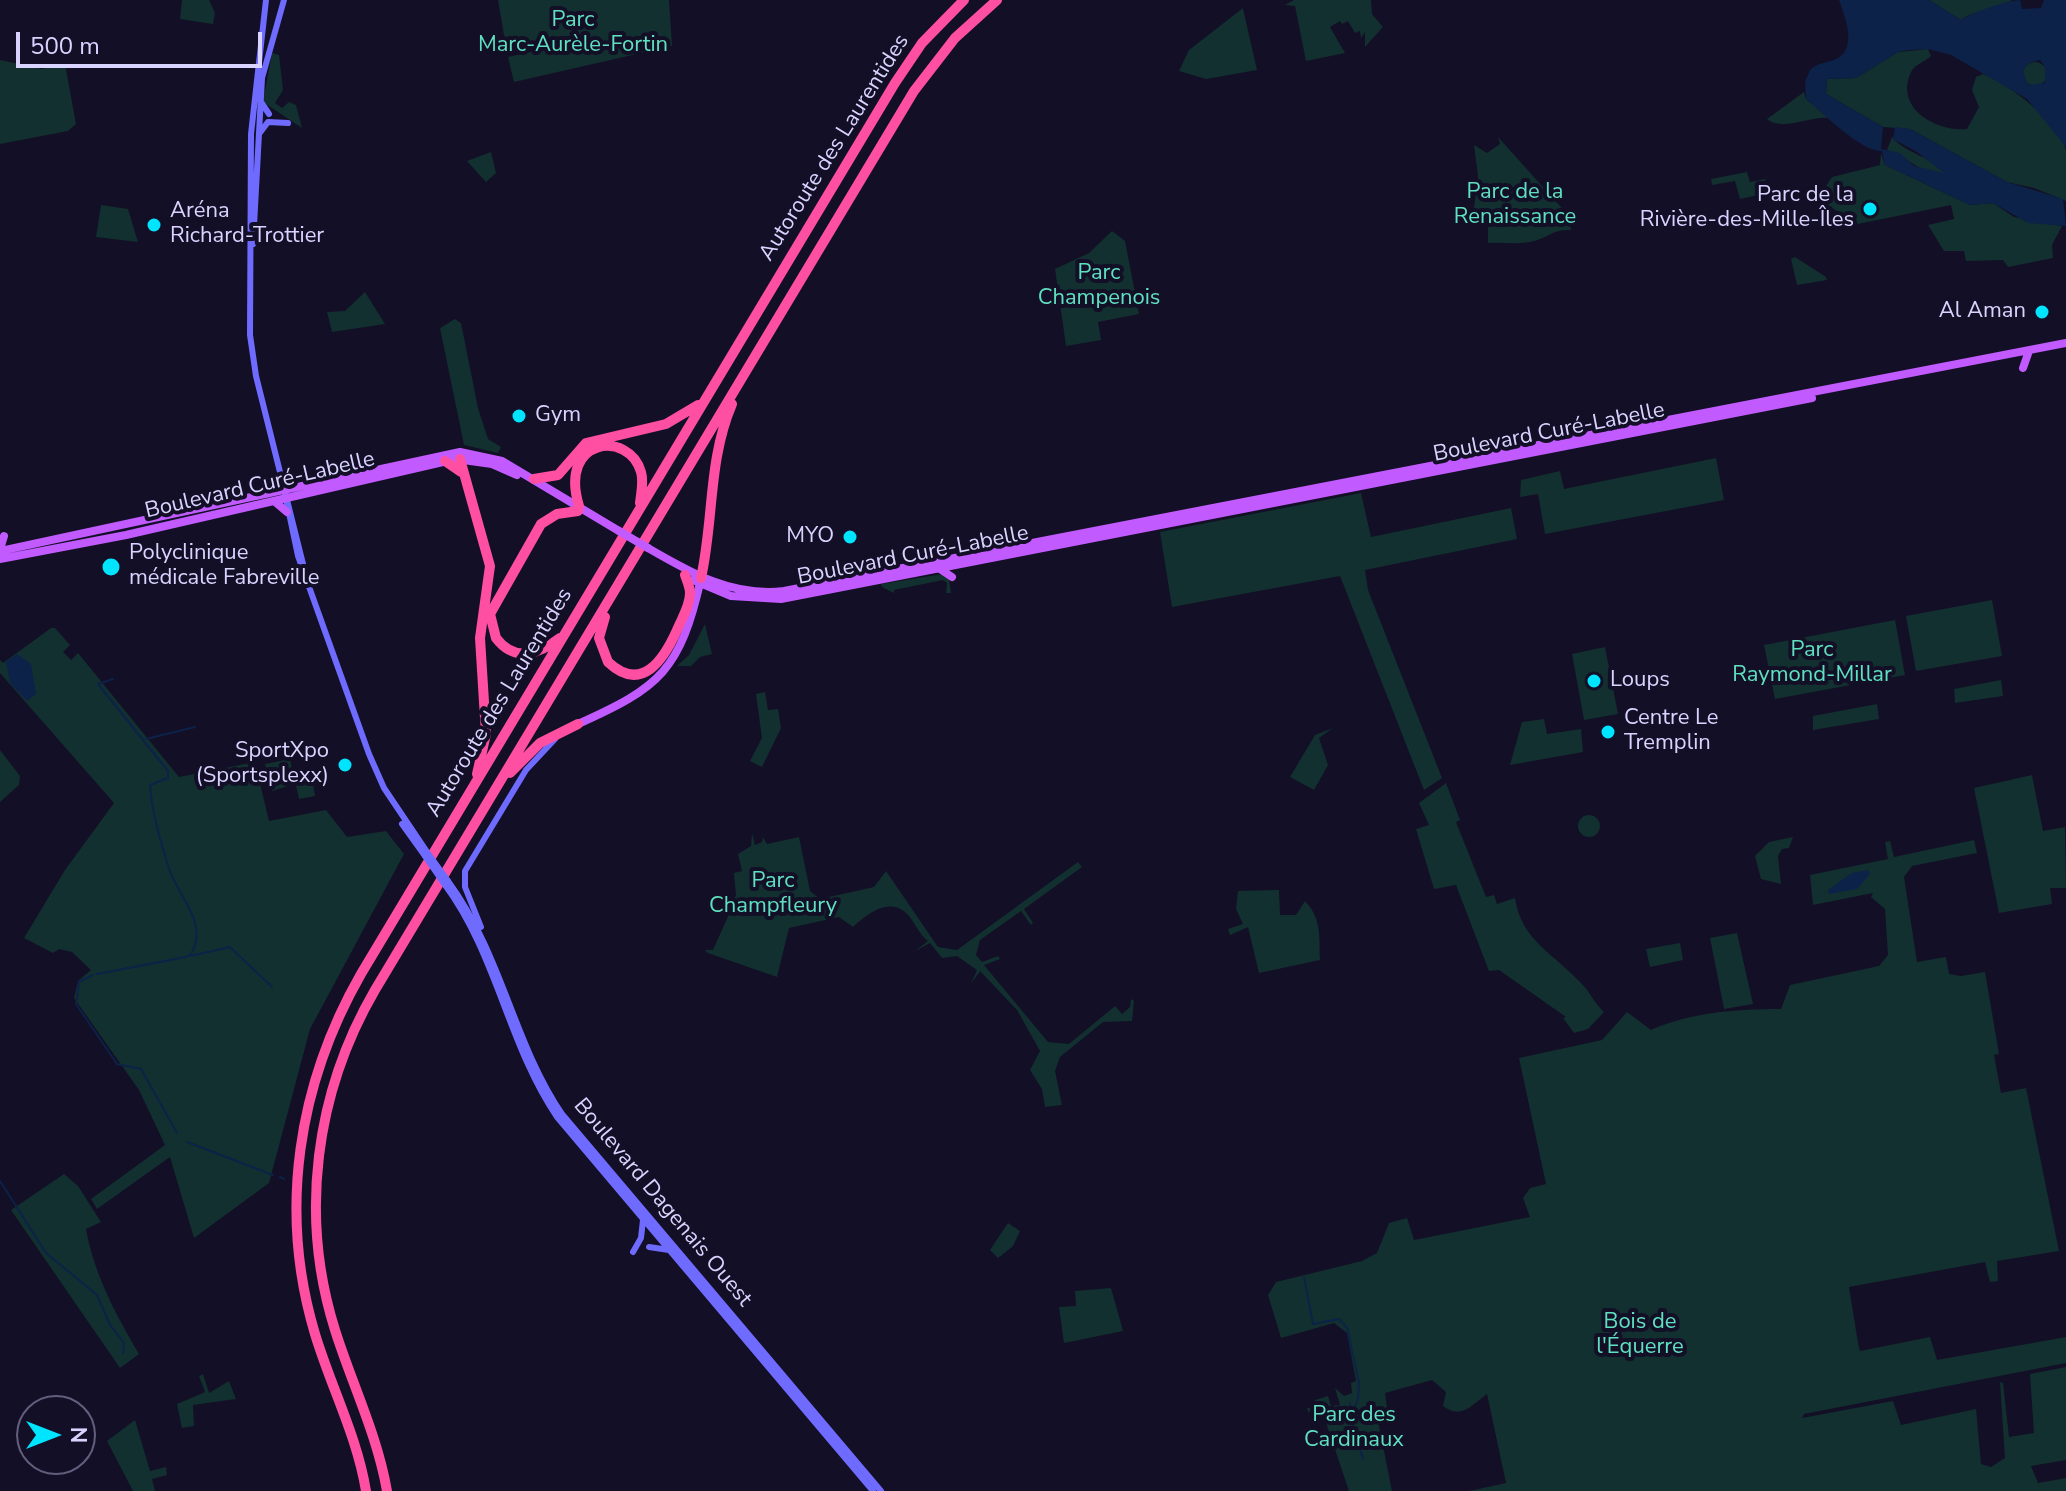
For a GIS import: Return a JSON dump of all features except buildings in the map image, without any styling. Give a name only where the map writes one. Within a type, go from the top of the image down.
[{"type":"highway","name":"Autoroute des Laurentides","points":[[366,1491],[356,1446],[316,1337],[303,1286],[296,1210],[301,1141],[316,1075],[338,1017],[903,69],[935,28],[964,0]]},
{"type":"highway","name":"Autoroute des Laurentides","points":[[390,1491],[363,1403],[333,1326],[320,1269],[316,1198],[323,1124],[339,1068],[360,1017],[922,78],[955,38],[997,0]]},
{"type":"highway","points":[[700,581],[709,537],[717,445],[749,366]]},
{"type":"highway","points":[[534,479],[558,475],[586,443],[670,423],[706,399]]},
{"type":"highway","points":[[565,634],[539,652],[518,654],[497,640],[490,617],[495,600],[541,524],[554,515],[578,509],[573,482],[576,465],[589,452],[609,446],[625,451],[638,465],[642,480],[640,509]]},
{"type":"highway","points":[[460,459],[461,472],[490,566],[480,638],[486,734],[473,788]]},
{"type":"highway","points":[[445,461],[461,472]]},
{"type":"highway","points":[[624,574],[601,626],[599,638],[608,662],[617,669],[632,673],[651,669],[666,655],[689,599],[685,575]]},
{"type":"highway","points":[[483,810],[526,755],[553,735],[578,724]]},
{"type":"main road","name":"Boulevard Dagenais Ouest","points":[[266,0],[252,119],[252,353],[303,564]]},
{"type":"main road","name":"Boulevard Dagenais Ouest","points":[[250,255],[259,99],[263,69],[284,0]]},
{"type":"main road","points":[[259,99],[269,114]]},
{"type":"main road","points":[[257,137],[268,122],[288,123]]},
{"type":"main road","name":"Boulevard Curé-Labelle","points":[[647,550],[700,581],[744,591],[789,590],[2066,343]]},
{"type":"main road","points":[[2023,368],[2029,351]]},
{"type":"main road","name":"Boulevard Curé-Labelle","points":[[0,550],[460,459],[506,469],[716,591],[748,599],[778,600],[1711,420],[1863,384]]},
{"type":"main road","name":"Boulevard Curé-Labelle","points":[[0,559],[273,501],[286,495],[457,452],[493,457],[534,479],[578,509]]},
{"type":"main road","name":"Boulevard Dagenais Ouest","points":[[286,495],[287,512],[303,564],[394,812],[483,935],[539,1072],[562,1114],[881,1491]]},
{"type":"main road","points":[[273,501],[287,512]]},
{"type":"main road","points":[[0,550],[4,536]]},
{"type":"main road","points":[[940,569],[954,577],[963,565]]},
{"type":"main road","points":[[483,935],[480,920],[464,885],[467,868],[531,763],[555,739],[578,724],[634,699],[654,683],[679,645],[696,601],[700,581]]},
{"type":"main road","points":[[696,601],[705,593],[716,591]]},
{"type":"main road","name":"Boulevard Dagenais Ouest","points":[[452,890],[481,943],[547,1102],[873,1491]]},
{"type":"main road","points":[[633,1252],[640,1239],[643,1220]]},
{"type":"main road","points":[[649,1247],[669,1250]]},
{"type":"green space","points":[[182,0],[209,0],[215,13],[213,24],[180,19]]},
{"type":"green space","name":"Parc Marc-Aurèle-Fortin","points":[[498,0],[669,0],[672,46],[514,82],[508,57],[539,50],[537,41],[506,47]]},
{"type":"green space","points":[[1294,0],[1371,0],[1372,14],[1383,27],[1365,47],[1365,32],[1361,38],[1360,31],[1355,33],[1348,21],[1342,24],[1340,21],[1330,27],[1345,53],[1306,61],[1295,6],[1285,5]]},
{"type":"green space","points":[[1929,0],[2012,0],[1961,20]]},
{"type":"green space","points":[[1243,8],[1257,70],[1206,79],[1179,71],[1189,50]]},
{"type":"green space","points":[[1928,49],[1931,56],[1913,69],[1907,85],[1913,107],[1931,122],[1967,129],[1979,107],[1972,90],[1976,77],[1983,74],[2006,86],[2044,117],[2062,139],[2066,150],[2066,201],[2034,188],[2007,182],[1910,129],[1883,127],[1826,94],[1827,79],[1856,78],[1898,52]]},
{"type":"green space","points":[[272,53],[279,55],[283,90],[275,103],[282,108],[289,102],[296,105],[302,128],[263,102]]},
{"type":"green space","points":[[0,60],[42,69],[65,64],[76,124],[68,131],[0,144]]},
{"type":"green space","points":[[2035,62],[2044,65],[2047,74],[2044,83],[2035,86],[2026,83],[2023,74],[2026,65]]},
{"type":"green space","points":[[1804,92],[1806,99],[1829,118],[1788,124],[1773,123],[1767,119]]},
{"type":"green space","name":"Parc de la Renaissance","points":[[1498,137],[1569,216],[1571,230],[1558,231],[1527,242],[1488,243],[1488,225],[1472,224],[1478,176],[1474,145],[1487,153],[1500,144]]},
{"type":"green space","points":[[1892,137],[1945,173],[1922,169],[1887,150]]},
{"type":"green space","points":[[491,152],[496,173],[486,182],[467,161]]},
{"type":"green space","points":[[1881,153],[1885,165],[1970,205],[1993,203],[2014,217],[2062,226],[2052,245],[2053,258],[2008,267],[2003,260],[1966,261],[1964,251],[1944,251],[1928,225],[1954,219],[1951,205],[1858,224],[1818,199],[1832,177],[1880,165]]},
{"type":"green space","points":[[1747,172],[1750,182],[1765,179],[1768,193],[1740,199],[1735,181],[1712,185],[1711,179]]},
{"type":"green space","points":[[101,205],[128,209],[138,242],[96,237]]},
{"type":"green space","name":"Parc Champenois","points":[[1112,231],[1125,241],[1139,314],[1098,322],[1101,340],[1066,346],[1055,269],[1089,253]]},
{"type":"green space","points":[[1795,257],[1827,280],[1797,285],[1791,259]]},
{"type":"green space","points":[[365,292],[385,324],[332,332],[327,312],[345,311]]},
{"type":"green space","points":[[455,319],[461,323],[478,408],[488,439],[501,447],[498,453],[464,445],[440,328]]},
{"type":"green space","points":[[1716,458],[1724,500],[1545,534],[1538,494],[1520,497],[1521,480],[1560,471],[1564,489]]},
{"type":"green space","points":[[1361,493],[1371,537],[1511,508],[1517,539],[1365,570],[1368,590],[1442,778],[1424,790],[1340,576],[1172,607],[1160,532]]},
{"type":"green space","points":[[943,574],[949,579],[951,593],[946,593],[947,583],[943,580],[894,590],[894,593],[881,584]]},
{"type":"green space","name":"Parc Raymond-Millar","points":[[1992,600],[2002,656],[1916,671],[1906,616]]},
{"type":"green space","name":"Parc Raymond-Millar","points":[[1895,620],[1905,675],[1775,699],[1764,645]]},
{"type":"green space","points":[[705,624],[712,654],[700,657],[691,666],[677,666],[689,655]]},
{"type":"green space","points":[[55,628],[70,645],[63,652],[71,660],[78,653],[179,777],[255,762],[269,821],[326,810],[347,837],[386,831],[404,854],[310,1029],[269,1183],[194,1238],[170,1157],[97,1209],[91,1199],[165,1145],[139,1090],[74,998],[78,981],[91,970],[72,952],[59,949],[53,953],[24,938],[65,870],[114,803],[0,673],[0,660],[3,663]]},
{"type":"green space","name":"Loups","points":[[1605,647],[1618,714],[1584,720],[1572,654]]},
{"type":"green space","points":[[2001,680],[2003,696],[1955,703],[1954,689]]},
{"type":"green space","points":[[765,692],[768,710],[778,709],[781,728],[762,767],[750,761],[762,738],[756,694]]},
{"type":"green space","points":[[1877,704],[1879,719],[1813,730],[1813,716]]},
{"type":"green space","points":[[1544,719],[1547,734],[1581,729],[1583,752],[1510,765],[1522,722]]},
{"type":"green space","points":[[1333,728],[1319,738],[1328,765],[1314,790],[1290,777],[1315,735]]},
{"type":"green space","points":[[0,750],[20,776],[19,785],[0,802]]},
{"type":"green space","points":[[290,759],[293,774],[311,771],[315,796],[299,799],[294,776],[294,784],[272,791],[271,782],[289,777],[269,781],[265,764]]},
{"type":"green space","points":[[2032,775],[2043,831],[2065,827],[2066,888],[2050,888],[2052,904],[1999,913],[1974,788]]},
{"type":"green space","points":[[1446,783],[1460,820],[1456,822],[1486,897],[1494,895],[1497,904],[1515,898],[1518,913],[1531,936],[1583,985],[1604,1012],[1588,1029],[1574,1033],[1563,1018],[1566,1017],[1499,970],[1489,971],[1456,885],[1434,889],[1416,829],[1429,825],[1419,803]]},
{"type":"green space","points":[[1589,815],[1597,818],[1600,826],[1597,834],[1589,837],[1581,834],[1578,826],[1581,818]]},
{"type":"green space","name":"Parc Champfleury","points":[[752,833],[755,845],[762,842],[763,837],[767,844],[799,837],[810,891],[820,899],[874,887],[886,871],[938,947],[957,950],[1078,862],[1082,867],[1024,909],[1033,923],[1031,925],[1021,911],[980,940],[976,955],[982,962],[998,956],[1000,959],[984,965],[1048,1042],[1069,1044],[1115,1006],[1122,1014],[1130,1007],[1131,999],[1134,1001],[1132,1021],[1103,1022],[1060,1057],[1055,1071],[1062,1105],[1045,1107],[1042,1089],[1030,1070],[1040,1051],[1017,1010],[980,971],[971,984],[977,970],[957,956],[942,958],[930,943],[915,951],[928,941],[904,911],[883,907],[853,927],[839,917],[789,928],[777,977],[708,953],[705,950],[713,950],[730,912],[727,905],[736,896],[734,873],[742,871],[738,854],[751,846]]},
{"type":"green space","points":[[1793,837],[1789,848],[1782,849],[1778,856],[1781,884],[1761,879],[1755,856],[1769,842]]},
{"type":"green space","points":[[1974,840],[1977,853],[1912,866],[1904,877],[1917,962],[1946,957],[1949,974],[1961,976],[1985,972],[1999,1054],[1994,1055],[2001,1093],[2026,1088],[2059,1251],[1997,1261],[1998,1281],[1990,1282],[1985,1262],[1849,1287],[1858,1343],[1860,1351],[1930,1337],[1937,1360],[2066,1337],[2066,1363],[1804,1414],[1802,1418],[1893,1401],[1901,1425],[1976,1409],[1981,1464],[1991,1467],[2005,1458],[2000,1382],[2003,1383],[2009,1437],[2034,1433],[2030,1374],[2066,1367],[2066,1460],[2031,1466],[2038,1483],[2066,1478],[2066,1491],[1469,1491],[1506,1483],[1487,1394],[1466,1409],[1455,1412],[1443,1406],[1446,1392],[1432,1380],[1385,1393],[1387,1408],[1376,1411],[1392,1491],[1349,1491],[1321,1408],[1308,1412],[1307,1408],[1314,1407],[1315,1400],[1328,1396],[1331,1406],[1340,1405],[1335,1388],[1344,1396],[1352,1393],[1351,1383],[1356,1381],[1347,1333],[1334,1323],[1281,1338],[1268,1295],[1276,1282],[1362,1261],[1377,1253],[1389,1223],[1407,1218],[1414,1240],[1530,1217],[1523,1198],[1530,1188],[1546,1184],[1519,1058],[1602,1040],[1627,1012],[1651,1030],[1682,1019],[1715,1013],[1781,1009],[1790,985],[1879,966],[1888,955],[1885,909],[1871,897],[1873,893],[1813,905],[1810,875],[1888,859],[1885,842],[1890,841],[1894,857]]},
{"type":"green space","points":[[1279,890],[1280,915],[1296,915],[1305,901],[1310,908],[1318,929],[1320,960],[1259,973],[1248,927],[1230,935],[1228,929],[1243,924],[1236,909],[1238,891]]},
{"type":"green space","points":[[1737,933],[1753,1004],[1724,1009],[1710,938]]},
{"type":"green space","points":[[1680,943],[1683,960],[1650,967],[1646,949]]},
{"type":"green space","points":[[64,1174],[78,1186],[101,1222],[86,1229],[94,1262],[139,1354],[120,1368],[11,1210]]},
{"type":"green space","points":[[1008,1223],[1020,1231],[1013,1246],[998,1258],[990,1250]]},
{"type":"green space","points":[[1111,1288],[1123,1331],[1064,1343],[1059,1307],[1076,1306],[1075,1291]]},
{"type":"green space","points":[[203,1374],[209,1393],[229,1381],[236,1399],[193,1405],[194,1426],[182,1428],[177,1404],[205,1392],[199,1376]]},
{"type":"green space","points":[[135,1420],[150,1471],[166,1467],[167,1475],[152,1479],[155,1491],[133,1491],[107,1441]]},
{"type":"water","points":[[1839,0],[1929,0],[1961,20],[1999,4],[2020,0],[2022,9],[2041,8],[2044,0],[2066,0],[2066,147],[2027,99],[1951,55],[1928,49],[1898,52],[1856,78],[1827,79],[1826,94],[1883,127],[1881,149],[1900,153],[1914,166],[1944,173],[1917,152],[1893,139],[1895,127],[1910,129],[2007,182],[2063,199],[2066,226],[2028,223],[1993,203],[1970,205],[1885,165],[1882,151],[1873,150],[1853,139],[1806,99],[1805,82],[1810,70],[1834,60],[1846,49],[1847,24]],"holes":[[[2040,60],[2045,67],[2045,83],[2028,85],[2023,71],[2029,63]]]},
{"type":"water","points":[[17,654],[31,664],[36,694],[27,701],[10,683],[6,662]]},
{"type":"water","points":[[1868,870],[1870,874],[1857,889],[1829,894],[1828,890],[1852,873]]},
{"type":"waterway","points":[[97,974],[186,957],[191,954],[197,931],[190,909],[168,866],[153,806],[150,785],[168,778],[168,771],[98,684],[113,679]]},
{"type":"waterway","points":[[146,739],[195,727]]},
{"type":"waterway","points":[[190,956],[230,947],[272,987]]},
{"type":"waterway","points":[[93,975],[79,982],[76,1004],[117,1064],[141,1069],[177,1133]]},
{"type":"waterway","points":[[187,1142],[273,1175]]},
{"type":"waterway","points":[[280,1177],[284,1179]]},
{"type":"waterway","points":[[0,1181],[46,1253],[97,1295],[110,1325],[124,1343],[123,1353]]},
{"type":"waterway","points":[[1304,1277],[1313,1324],[1339,1319],[1347,1328],[1359,1383],[1358,1399],[1351,1418],[1363,1459]]},
{"type":"waterway","points":[[1350,1403],[1351,1418]]},
{"type":"place","name":"Parc de la Rivière-des-Mille-Îles","points":[[1870,209]]},
{"type":"place","name":"Aréna Richard-Trottier","points":[[154,225]]},
{"type":"place","name":"Al Aman","points":[[2042,312]]},
{"type":"place","name":"Gym","points":[[519,416]]},
{"type":"place","name":"MYO","points":[[850,537]]},
{"type":"place","name":"Polyclinique médicale Fabreville","points":[[111,567]]},
{"type":"place","name":"Loups","points":[[1594,681]]},
{"type":"place","name":"Centre Le Tremplin","points":[[1608,732]]},
{"type":"place","name":"SportXpo (Sportsplexx)","points":[[345,765]]},
{"type":"park label","name":"Bois de l'Équerre","points":[[1640,1336]]},
{"type":"park label","name":"Parc des Cardinaux","points":[[1354,1428]]}]
